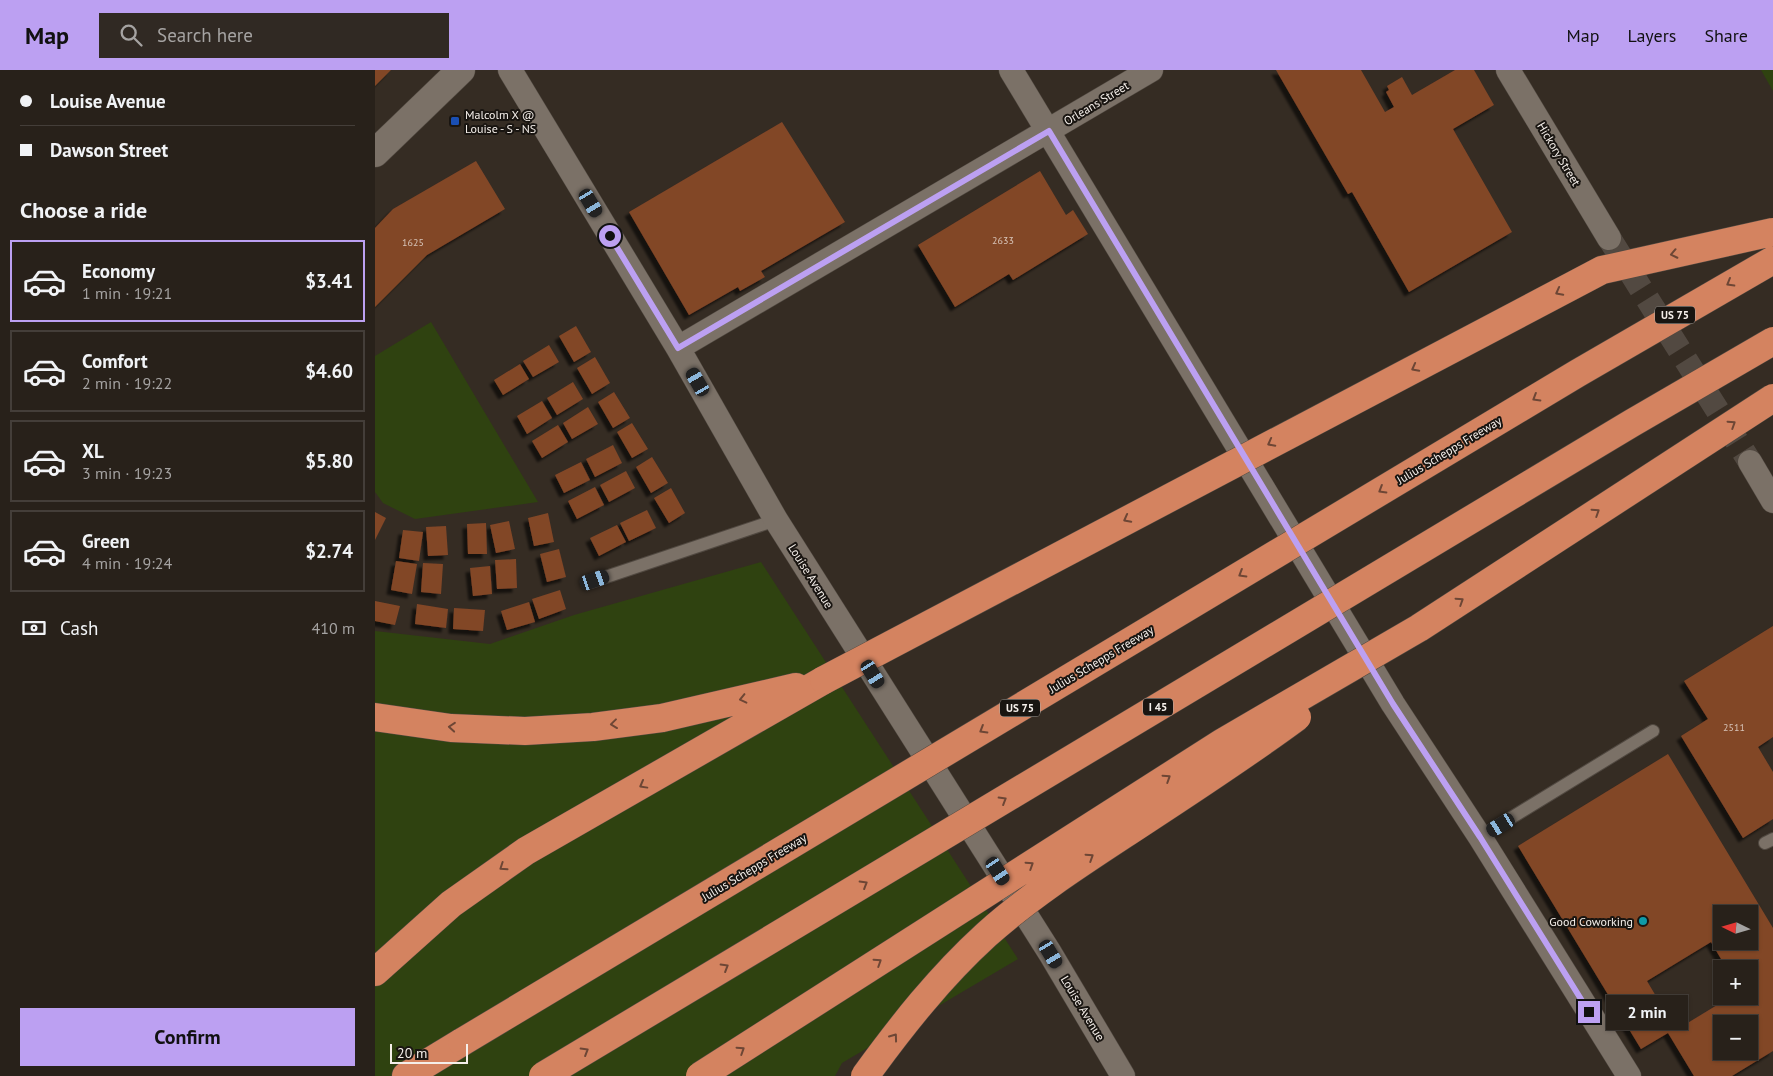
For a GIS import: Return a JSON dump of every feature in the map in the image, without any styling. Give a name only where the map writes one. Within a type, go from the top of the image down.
[{"type":"highway","points":[[375,972],[451,904],[519,856],[825,680],[1602,270],[1773,232]]},
{"type":"highway","name":"Julius Schepps Freeway","points":[[406,1076],[1602,358],[1773,260]]},
{"type":"highway","name":"I 45","points":[[543,1076],[1623,428],[1773,341]]},
{"type":"highway","points":[[700,1076],[1223,742],[1419,628],[1773,398]]},
{"type":"highway","points":[[865,1076],[900,1029],[939,982],[987,934],[1085,860],[1235,762],[1419,628]]},
{"type":"highway","points":[[375,718],[451,728],[525,731],[593,727],[662,718],[825,680]]},
{"type":"street","points":[[375,153],[461,70]]},
{"type":"street","name":"Louise Avenue","points":[[510,70],[678,348],[776,520],[1051,954],[1123,1076]]},
{"type":"street","points":[[1011,70],[1393,704],[1480,837],[1629,1076]]},
{"type":"street","name":"Orleans Street","points":[[678,348],[1151,70]]},
{"type":"street","name":"Hickory Street","points":[[1508,70],[1609,238]]},
{"type":"street","points":[[1750,462],[1773,501]]},
{"type":"lane","points":[[591,582],[776,520]]},
{"type":"lane","points":[[1480,837],[1653,731]]},
{"type":"green space","points":[[1761,70],[1773,70],[1773,91]]},
{"type":"green space","points":[[431,322],[538,502],[415,519],[383,503],[375,492],[375,356]]},
{"type":"green space","points":[[761,562],[1018,959],[842,1063],[835,1076],[375,1076],[375,631],[490,644],[574,615]]},
{"type":"building","points":[[375,70],[391,70],[375,86]]},
{"type":"building","points":[[1276,70],[1361,70],[1385,112],[1394,107],[1386,92],[1389,90],[1387,86],[1402,77],[1412,95],[1455,70],[1474,70],[1494,105],[1453,129],[1512,232],[1409,292],[1352,192],[1348,194]]},
{"type":"building","points":[[782,122],[845,222],[761,271],[765,277],[740,291],[738,287],[689,315],[629,212]]},
{"type":"building","points":[[476,161],[505,209],[427,255],[375,307],[375,228],[393,209]]},
{"type":"building","points":[[1040,171],[1066,215],[1073,210],[1088,234],[1013,280],[1009,274],[955,307],[918,245]]},
{"type":"building","points":[[576,326],[591,352],[574,362],[559,336]]},
{"type":"building","points":[[549,345],[559,362],[533,377],[523,361]]},
{"type":"building","points":[[595,357],[610,383],[592,394],[577,368]]},
{"type":"building","points":[[520,364],[529,379],[503,395],[494,380]]},
{"type":"building","points":[[573,382],[583,399],[557,415],[547,398]]},
{"type":"building","points":[[614,392],[630,418],[613,428],[598,402]]},
{"type":"building","points":[[542,401],[552,418],[527,434],[517,416]]},
{"type":"building","points":[[588,407],[598,424],[572,439],[563,423]]},
{"type":"building","points":[[632,423],[648,449],[632,458],[617,432]]},
{"type":"building","points":[[558,425],[568,442],[542,458],[532,441]]},
{"type":"building","points":[[613,445],[622,463],[595,477],[586,459]]},
{"type":"building","points":[[652,457],[668,483],[651,493],[636,467]]},
{"type":"building","points":[[581,462],[590,480],[564,493],[555,475]]},
{"type":"building","points":[[626,471],[635,488],[609,502],[600,485]]},
{"type":"building","points":[[595,487],[604,505],[577,519],[568,501]]},
{"type":"building","points":[[671,488],[685,513],[669,523],[654,498]]},
{"type":"building","points":[[647,510],[656,528],[629,541],[620,523]]},
{"type":"building","points":[[375,512],[386,518],[375,540]]},
{"type":"building","points":[[548,513],[554,542],[534,546],[528,518]]},
{"type":"building","points":[[509,521],[515,549],[496,553],[490,525]]},
{"type":"building","points":[[486,523],[487,554],[468,554],[467,524]]},
{"type":"building","points":[[617,525],[626,542],[599,556],[590,538]]},
{"type":"building","points":[[446,526],[448,555],[428,556],[426,527]]},
{"type":"building","points":[[403,530],[423,532],[419,561],[399,558]]},
{"type":"building","points":[[559,549],[566,577],[547,582],[540,554]]},
{"type":"building","points":[[516,559],[517,588],[497,589],[495,560]]},
{"type":"building","points":[[396,561],[417,564],[412,594],[391,590]]},
{"type":"building","points":[[423,563],[443,564],[441,594],[421,592]]},
{"type":"building","points":[[490,566],[492,594],[473,596],[470,568]]},
{"type":"building","points":[[560,590],[566,609],[539,619],[532,599]]},
{"type":"building","points":[[375,601],[400,606],[395,625],[375,621]]},
{"type":"building","points":[[529,602],[535,622],[507,630],[501,611]]},
{"type":"building","points":[[417,604],[448,609],[446,628],[415,624]]},
{"type":"building","points":[[454,608],[485,610],[483,631],[453,629]]},
{"type":"building","points":[[1773,626],[1773,737],[1758,747],[1773,772],[1773,819],[1743,838],[1681,736],[1708,719],[1684,681]]},
{"type":"building","name":"Good Coworking","points":[[1668,754],[1773,928],[1773,1051],[1732,1076],[1694,1076],[1668,1033],[1641,1049],[1518,846]],"holes":[[[1713,905],[1758,905],[1758,950],[1716,950],[1722,960],[1758,960],[1758,1005],[1717,1005],[1676,1030],[1647,981],[1711,942],[1713,945]]]},
{"type":"tunnel","points":[[1609,238],[1750,462]]},
{"type":"place","name":"Malcolm X @ Louise - S - NS","points":[[455,121]]},
{"type":"place","name":"Good Coworking","points":[[1643,921]]},
{"type":"route","points":[[610,236],[678,348],[1049,131],[1393,704],[1480,837],[1589,1012]]}]
